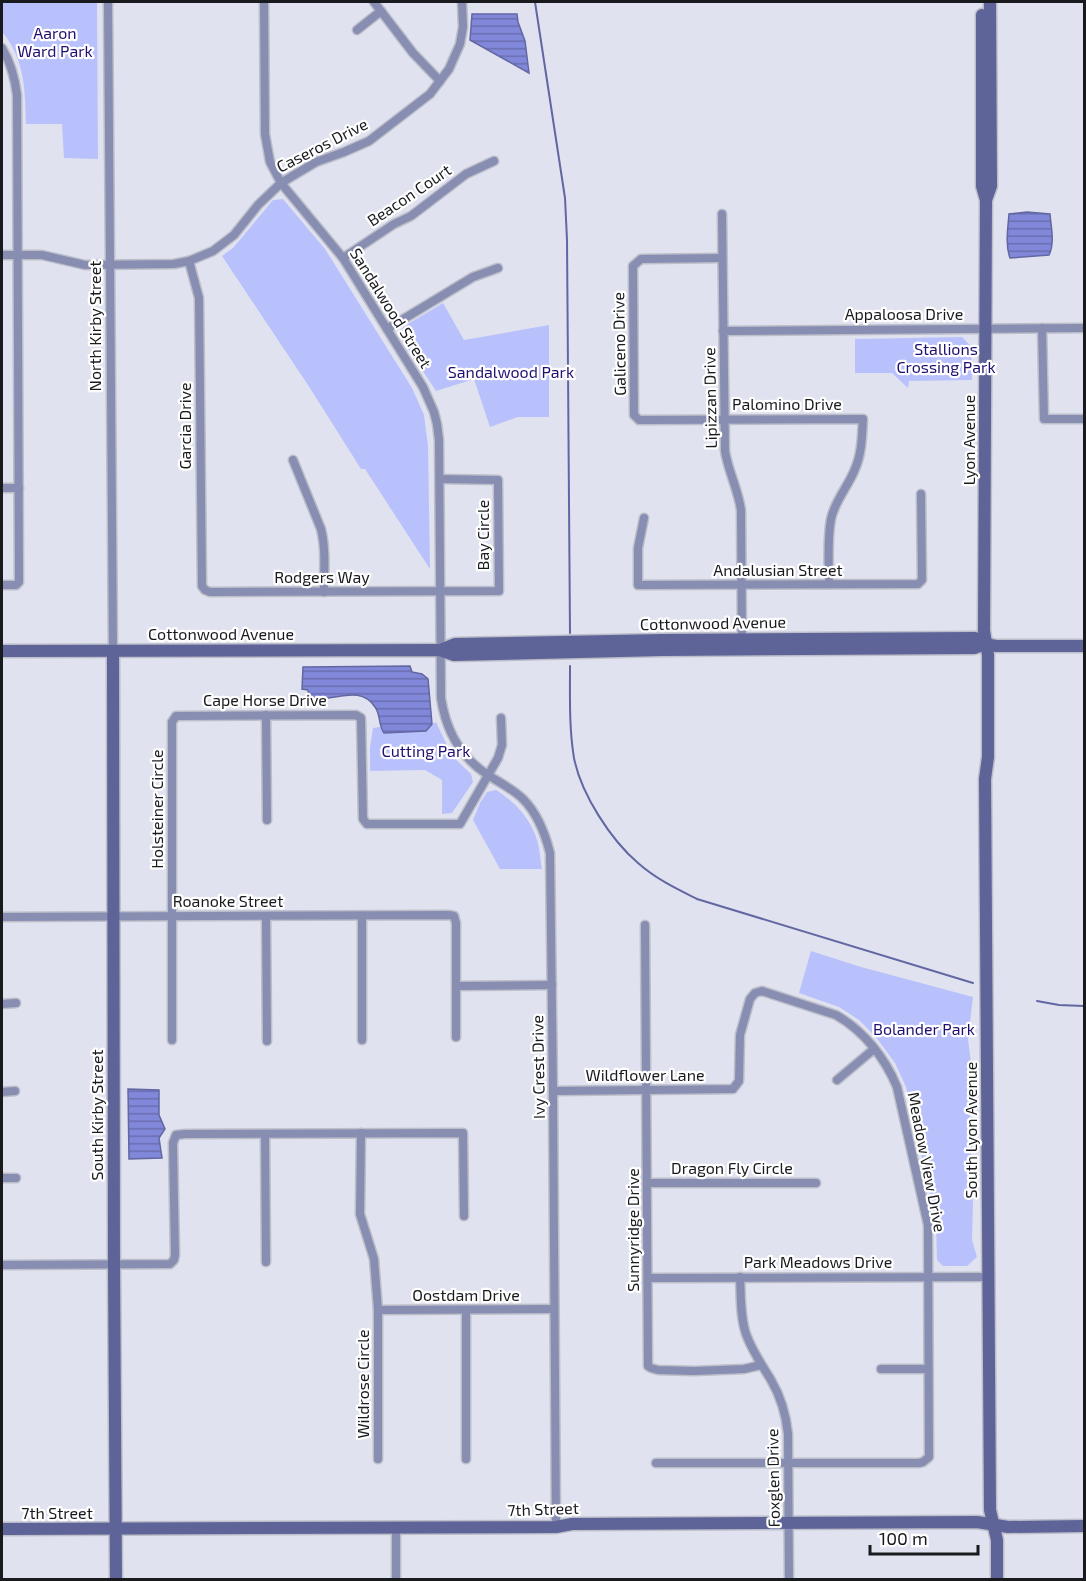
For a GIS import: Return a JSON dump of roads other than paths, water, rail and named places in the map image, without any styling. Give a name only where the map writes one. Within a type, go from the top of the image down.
[{"type":"street","name":"North Kirby Street","points":[[108,2],[113,651]]},
{"type":"street","name":"Sandalwood Street","points":[[264,2],[265,134],[270,162],[281,183],[343,258],[423,387],[434,412],[439,440],[440,478],[440,650]]},
{"type":"street","points":[[374,2],[413,54],[440,81]]},
{"type":"street","name":"Caseros Drive","points":[[2,255],[42,255],[85,265],[174,264],[203,256],[224,244],[267,195],[295,173],[369,141],[430,94],[449,69],[460,44],[463,27],[462,2]]},
{"type":"street","name":"Lyon Avenue","points":[[982,2],[982,186],[987,200]]},
{"type":"street","name":"Lyon Avenue","points":[[985,644],[987,200],[991,186],[990,2]]},
{"type":"street","points":[[357,30],[381,11]]},
{"type":"street","points":[[2,48],[15,80],[17,95],[19,488],[19,582],[16,585],[2,585]]},
{"type":"street","name":"Beacon Court","points":[[343,258],[394,224],[411,216],[466,174],[494,161]]},
{"type":"street","name":"Lipizzan Drive","points":[[723,214],[725,451],[737,488],[741,510],[742,645]]},
{"type":"street","name":"Galiceno Drive","points":[[639,420],[634,415],[633,266],[641,259],[722,258]]},
{"type":"street","name":"Garcia Drive","points":[[189,261],[199,298],[202,586],[205,590]]},
{"type":"street","points":[[387,329],[473,278],[498,268]]},
{"type":"street","points":[[1042,328],[1044,419],[1084,419]]},
{"type":"street","name":"Appaloosa Drive","points":[[723,331],[1084,328]]},
{"type":"street","name":"Palomino Drive","points":[[639,420],[863,419],[862,440],[856,468],[839,499],[831,520],[829,584]]},
{"type":"street","points":[[293,460],[321,528],[324,552],[324,592]]},
{"type":"street","name":"Bay Circle","points":[[440,478],[498,480],[499,546],[499,591],[441,591]]},
{"type":"street","points":[[2,488],[19,488]]},
{"type":"street","name":"Andalusian Street","points":[[644,518],[638,548],[638,585],[918,584],[922,580],[921,494]]},
{"type":"street","name":"Rodgers Way","points":[[205,590],[210,592],[441,591]]},
{"type":"street","name":"Cottonwood Avenue","points":[[2,651],[440,650],[455,644],[974,648],[985,644],[1084,646]]},
{"type":"street","name":"South Lyon Avenue","points":[[985,644],[988,655],[988,757],[985,790],[990,1510],[997,1540],[997,1580]]},
{"type":"street","name":"Ivy Crest Drive","points":[[440,650],[443,712],[454,741],[474,765],[524,799],[540,822],[550,853],[554,1091],[556,1527]]},
{"type":"street","name":"South Kirby Street","points":[[113,651],[116,1580]]},
{"type":"street","points":[[266,715],[267,820]]},
{"type":"street","name":"Cape Horse Drive","points":[[172,722],[176,716],[356,715],[361,718],[363,819],[367,824],[459,824],[488,775]]},
{"type":"street","points":[[488,775],[500,751],[501,717]]},
{"type":"street","name":"Holsteiner Circle","points":[[172,722],[172,1040]]},
{"type":"street","name":"Roanoke Street","points":[[2,917],[449,915],[454,916],[456,923],[457,986]]},
{"type":"street","points":[[266,916],[267,1041]]},
{"type":"street","points":[[362,916],[362,1040]]},
{"type":"street","name":"Sunnyridge Drive","points":[[645,925],[648,1183],[647,1363],[651,1368],[658,1370],[694,1371],[744,1369],[761,1365]]},
{"type":"street","points":[[456,1037],[457,986],[552,985]]},
{"type":"street","name":"Meadow View Drive","points":[[736,1087],[739,1081],[740,1035],[750,999],[755,993],[762,991],[845,1020],[862,1035],[891,1072],[897,1087],[928,1225],[930,1453],[926,1460],[919,1463],[789,1463]]},
{"type":"street","points":[[2,1004],[16,1003]]},
{"type":"street","points":[[837,1080],[874,1049]]},
{"type":"street","name":"Wildflower Lane","points":[[554,1091],[729,1090],[736,1087]]},
{"type":"street","points":[[2,1092],[15,1091]]},
{"type":"street","name":"Wildrose Circle","points":[[361,1133],[360,1214],[374,1259],[378,1310],[378,1459]]},
{"type":"street","points":[[2,1265],[170,1264],[174,1260],[174,1143],[176,1135],[184,1134],[463,1133],[464,1216]]},
{"type":"street","points":[[265,1134],[266,1262]]},
{"type":"street","points":[[2,1178],[16,1178]]},
{"type":"street","name":"Dragon Fly Circle","points":[[648,1183],[816,1183]]},
{"type":"street","name":"Foxglen Drive","points":[[740,1277],[743,1321],[747,1336],[777,1391],[783,1406],[788,1434],[789,1580]]},
{"type":"street","name":"Park Meadows Drive","points":[[648,1278],[989,1277]]},
{"type":"street","name":"Oostdam Drive","points":[[378,1310],[554,1309]]},
{"type":"street","points":[[466,1310],[466,1459]]},
{"type":"street","points":[[881,1369],[928,1370]]},
{"type":"street","points":[[656,1463],[789,1463]]},
{"type":"street","name":"7th Street","points":[[2,1529],[556,1527],[572,1524],[977,1522],[1008,1527],[1084,1526]]},
{"type":"street","points":[[396,1528],[396,1580]]},
{"type":"waterway","points":[[535,2],[565,198],[570,633]]},
{"type":"waterway","points":[[570,666],[571,735],[574,758],[583,786],[608,829],[645,869],[697,899],[973,983]]},
{"type":"waterway","points":[[1037,1001],[1084,1006]]},
{"type":"park label","name":"Aaron Ward Park","points":[[55,42]]},
{"type":"park label","name":"Stallions Crossing Park","points":[[946,358]]},
{"type":"park label","name":"Sandalwood Park","points":[[511,372]]},
{"type":"park label","name":"Cutting Park","points":[[426,751]]},
{"type":"park label","name":"Bolander Park","points":[[924,1029]]}]
